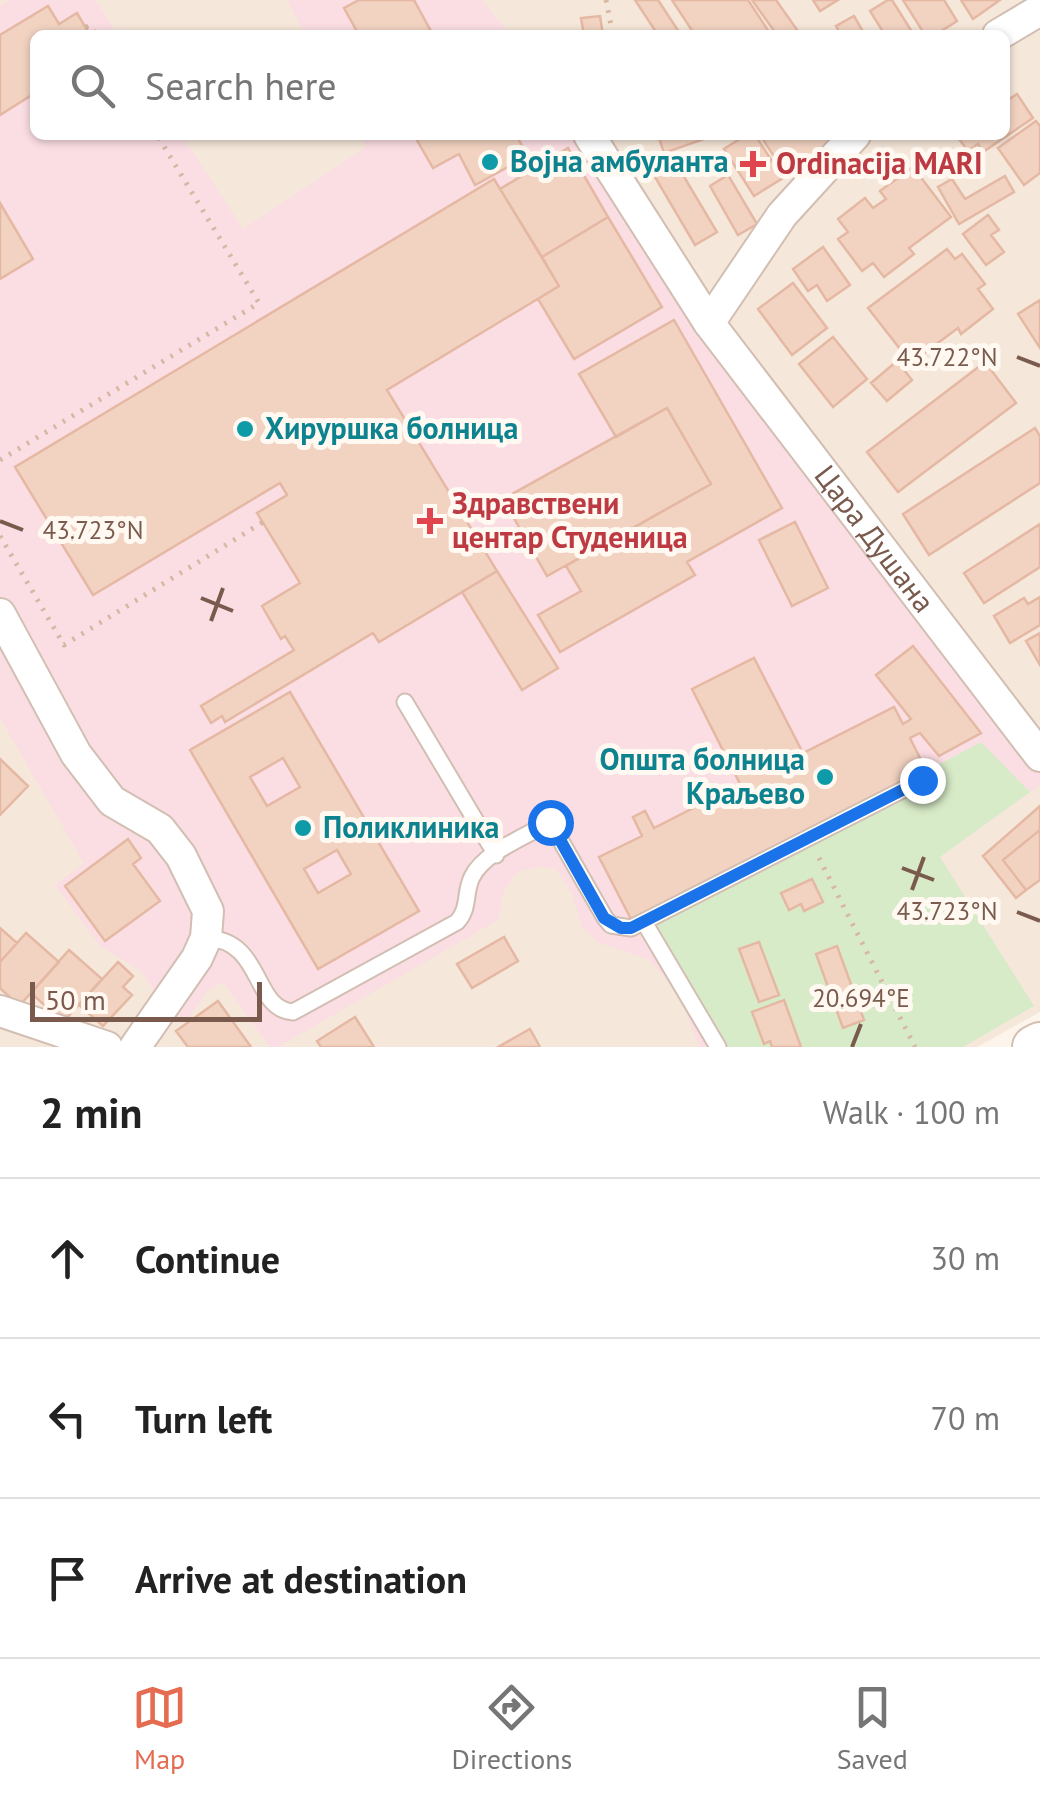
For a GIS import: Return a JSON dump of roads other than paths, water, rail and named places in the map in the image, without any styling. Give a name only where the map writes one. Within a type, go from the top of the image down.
[{"type":"street","points":[[1008,30],[1038,14]]},
{"type":"street","name":"Цара Душана","points":[[592,140],[710,323],[1040,756]]},
{"type":"street","points":[[710,323],[782,216],[850,140]]},
{"type":"street","points":[[0,614],[76,754],[104,791],[124,809],[160,829],[180,856],[208,910],[206,938],[196,958],[135,1047]]},
{"type":"street","points":[[0,1011],[107,1047]]},
{"type":"lane","points":[[405,702],[496,855]]},
{"type":"lane","points":[[206,938],[228,941],[241,950],[272,1001],[284,1012],[293,1012],[457,922],[466,908],[474,872],[550,822],[604,918],[621,928],[631,928],[922,780]]},
{"type":"lane","points":[[644,922],[718,1047]]},
{"type":"place","name":"Војна амбуланта","points":[[490,162]]},
{"type":"place","name":"Ordinacija MARI","points":[[753,164]]},
{"type":"place","name":"Хируршка болница","points":[[245,429]]},
{"type":"place","name":"Здравствени центар Студеница","points":[[430,521]]},
{"type":"place","name":"Општа болница Краљево","points":[[825,777]]},
{"type":"place","name":"Поликлиника","points":[[303,828]]}]
